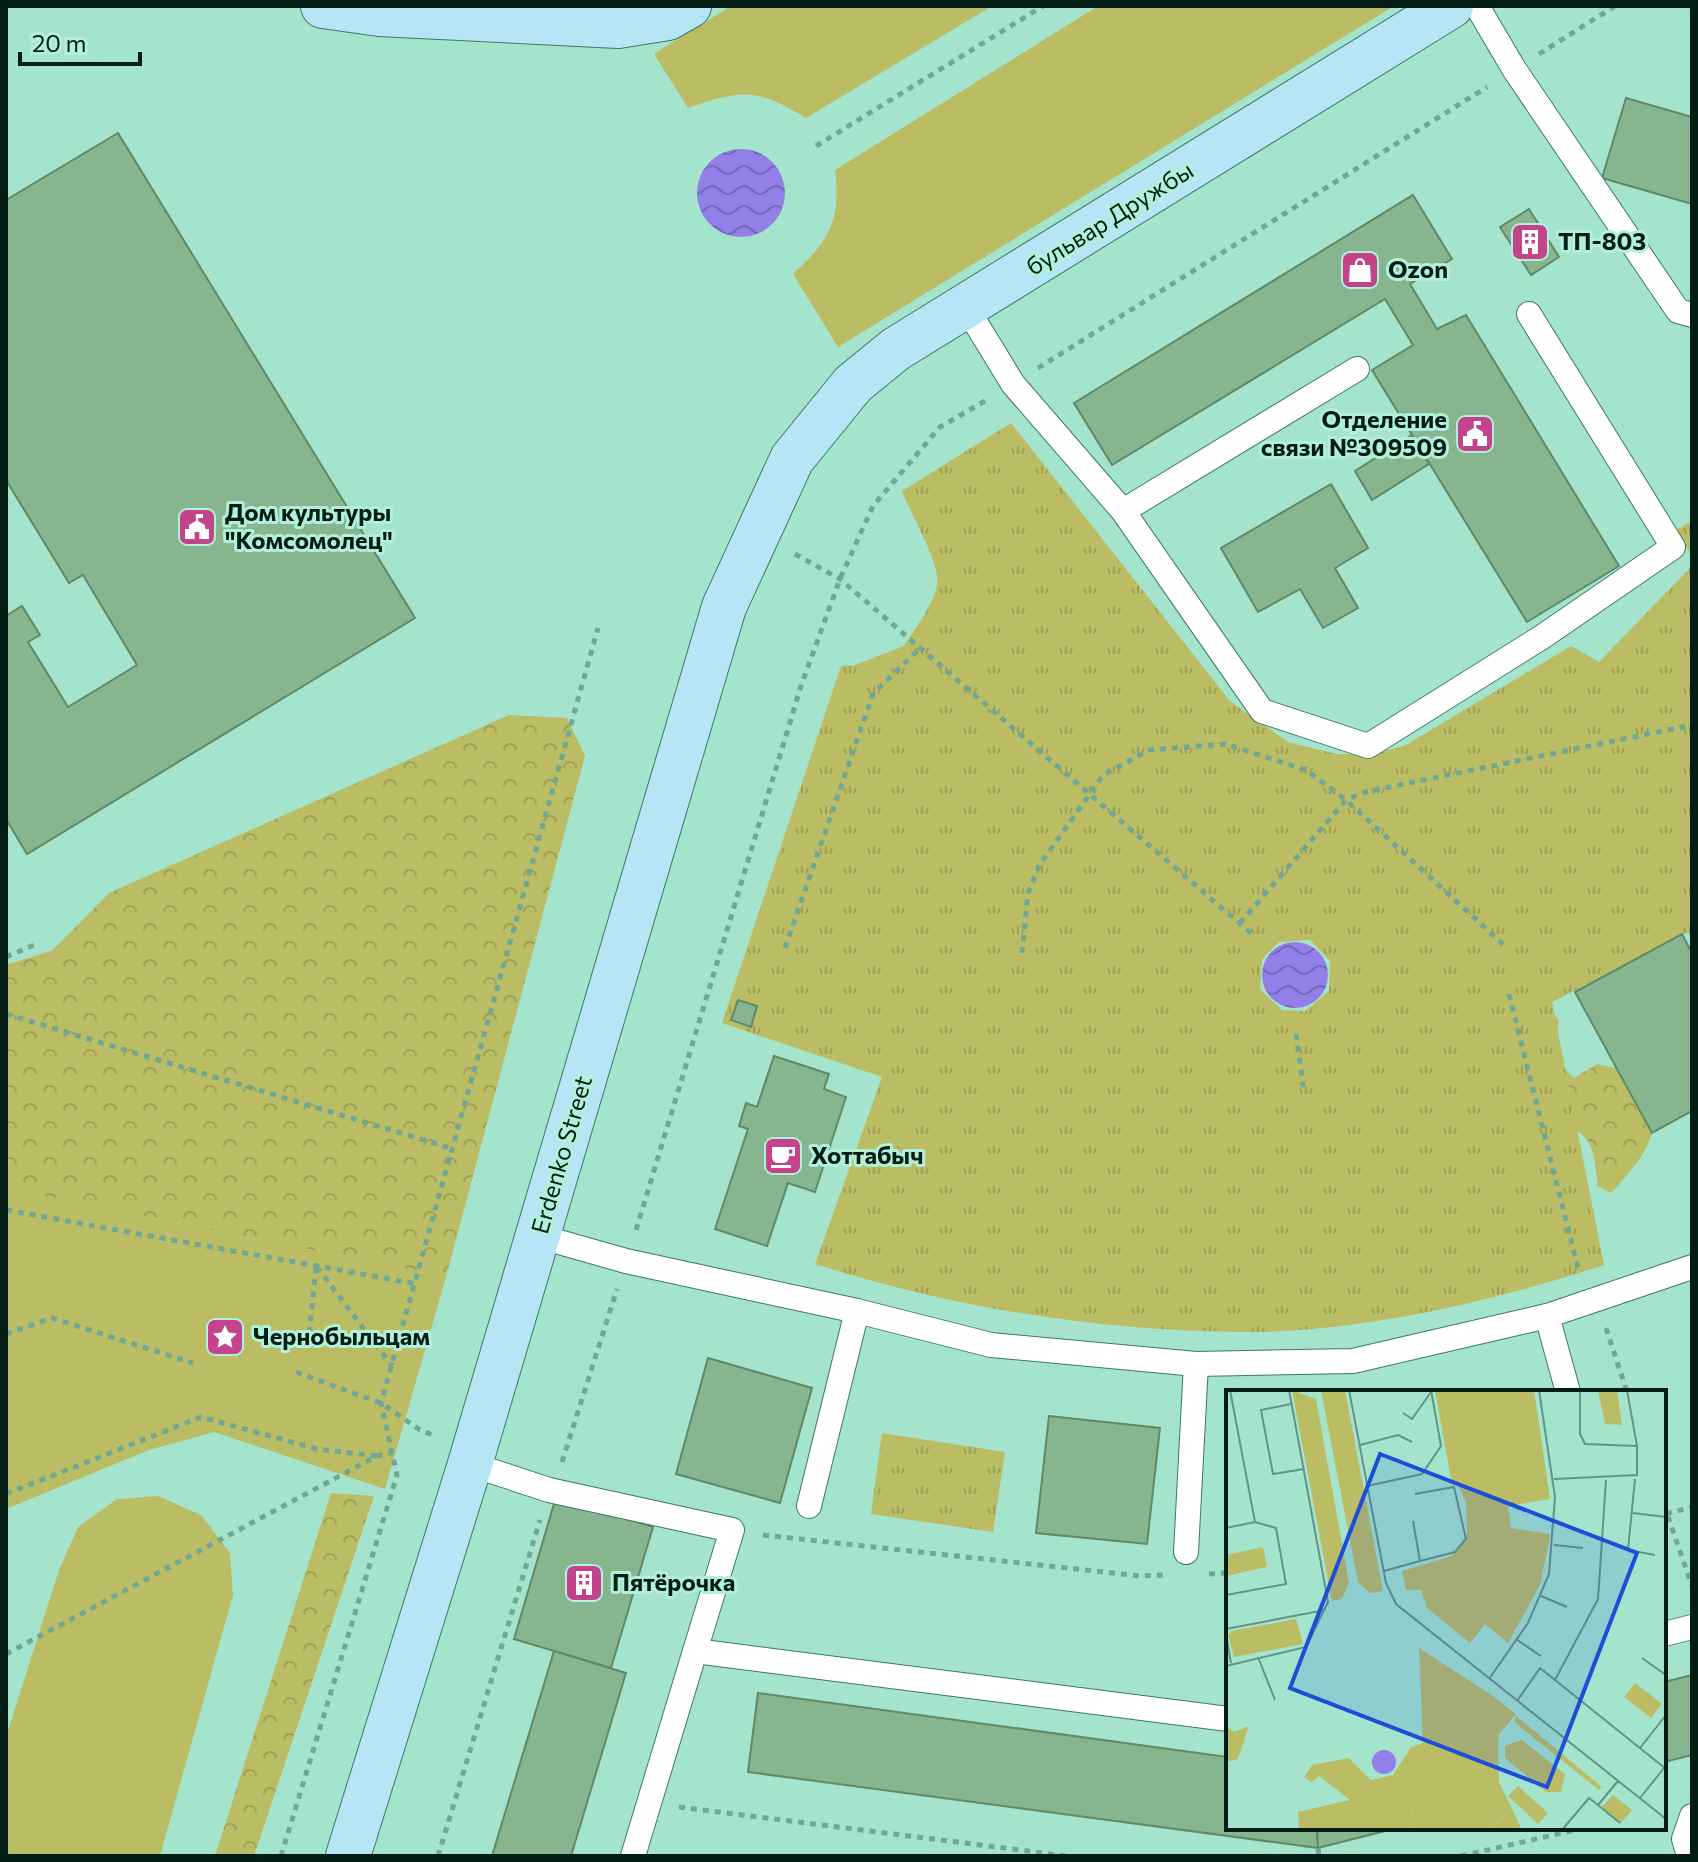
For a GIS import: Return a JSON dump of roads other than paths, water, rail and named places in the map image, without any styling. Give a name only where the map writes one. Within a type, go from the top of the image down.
[{"type":"main road","points":[[323,6],[379,14],[572,16],[639,25],[668,18],[689,6]]},
{"type":"main road","name":"бульвар Дружбы","points":[[792,459],[853,384],[896,349],[1451,6]]},
{"type":"main road","name":"Erdenko Street","points":[[348,1856],[470,1464],[713,643],[756,532],[792,459]]},
{"type":"lane","points":[[1477,6],[1514,69],[1678,311],[1692,315]]},
{"type":"lane","points":[[966,307],[1013,384],[1123,511],[1262,711],[1368,746],[1542,637],[1673,547],[1529,314]]},
{"type":"lane","points":[[1123,511],[1357,369]]},
{"type":"lane","points":[[538,1236],[626,1261],[857,1311],[991,1345],[1196,1364],[1353,1361],[1547,1316],[1692,1267]]},
{"type":"lane","points":[[809,1506],[857,1311]]},
{"type":"lane","points":[[1547,1316],[1567,1390]]},
{"type":"lane","points":[[1186,1552],[1196,1364]]},
{"type":"lane","points":[[470,1464],[549,1490],[732,1530],[633,1856]]},
{"type":"lane","points":[[1666,1634],[1692,1627]]},
{"type":"lane","points":[[695,1651],[1226,1719]]},
{"type":"lane","points":[[1689,1856],[1684,1839],[1692,1816]]},
{"type":"water","points":[[741,149],[766,156],[778,168],[785,193],[778,218],[766,230],[741,237],[716,230],[704,218],[697,193],[704,168],[716,156]]},
{"type":"water","points":[[1295,942],[1308,945],[1318,952],[1325,962],[1328,975],[1325,988],[1318,998],[1308,1005],[1295,1008],[1282,1005],[1272,998],[1265,988],[1262,975],[1265,962],[1272,952],[1282,945]]},
{"type":"place","name":"ТП-803","points":[[1530,242]]},
{"type":"place","name":"Ozon","points":[[1360,270]]},
{"type":"place","name":"Отделение связи №309509","points":[[1475,434]]},
{"type":"place","name":"Дом культуры \"Комсомолец\"","points":[[197,527]]},
{"type":"place","name":"Хоттабыч","points":[[783,1156]]},
{"type":"place","name":"Чернобыльцам","points":[[225,1337]]},
{"type":"place","name":"Пятёрочка","points":[[584,1583]]}]
